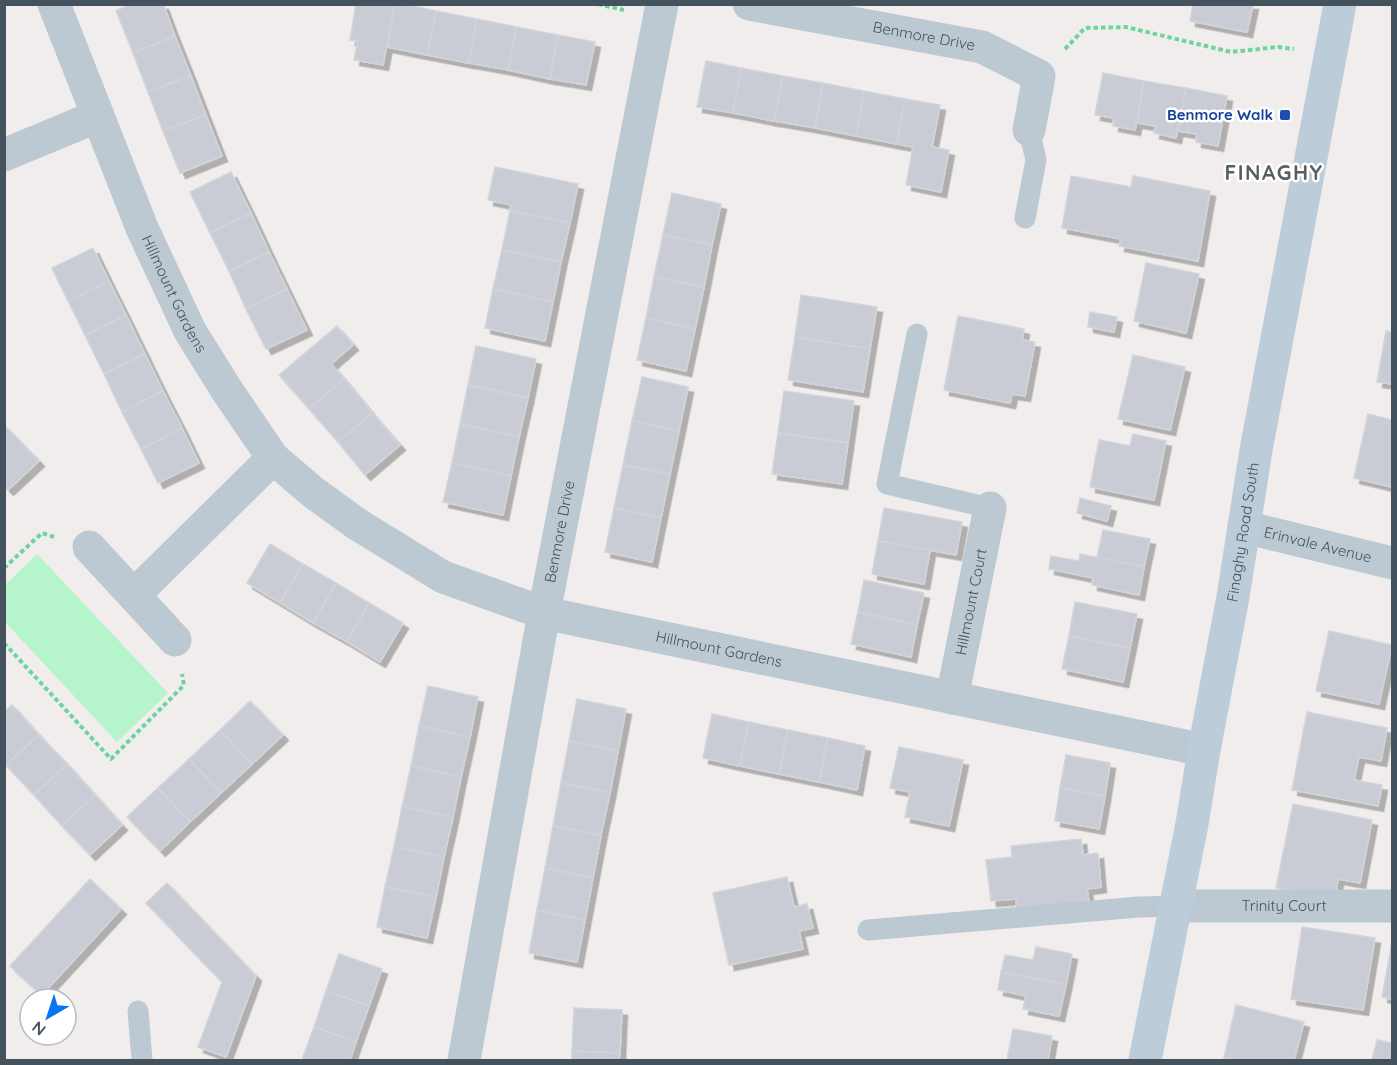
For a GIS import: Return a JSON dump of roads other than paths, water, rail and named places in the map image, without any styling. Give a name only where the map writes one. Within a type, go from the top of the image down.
[{"type":"street","name":"Hillmount Gardens","points":[[54,4],[142,228],[190,331],[273,458],[314,493],[357,524],[443,577],[544,613],[1204,750]]},
{"type":"street","name":"Benmore Drive","points":[[464,1060],[544,613],[662,4]]},
{"type":"street","name":"Benmore Drive","points":[[750,4],[982,47],[1040,76],[1029,130]]},
{"type":"street","name":"Finaghy Road South","points":[[1145,1060],[1192,824],[1233,597],[1256,450],[1340,4]]},
{"type":"street","points":[[4,155],[98,116]]},
{"type":"street","points":[[134,595],[273,458]]},
{"type":"street","name":"Hillmount Court","points":[[952,698],[990,508]]},
{"type":"street","name":"Erinvale Avenue","points":[[1244,527],[1392,563]]},
{"type":"street","points":[[89,547],[175,640]]},
{"type":"street","name":"Trinity Court","points":[[1176,906],[1392,906]]},
{"type":"lane","points":[[1025,218],[1036,160],[1029,130]]},
{"type":"lane","points":[[917,334],[886,484],[990,508]]},
{"type":"lane","points":[[868,930],[1176,906]]},
{"type":"lane","points":[[138,1011],[142,1060]]},
{"type":"place","name":"Benmore Walk","points":[[1285,115]]},
{"type":"district","name":"FINAGHY","points":[[1274,173]]}]
